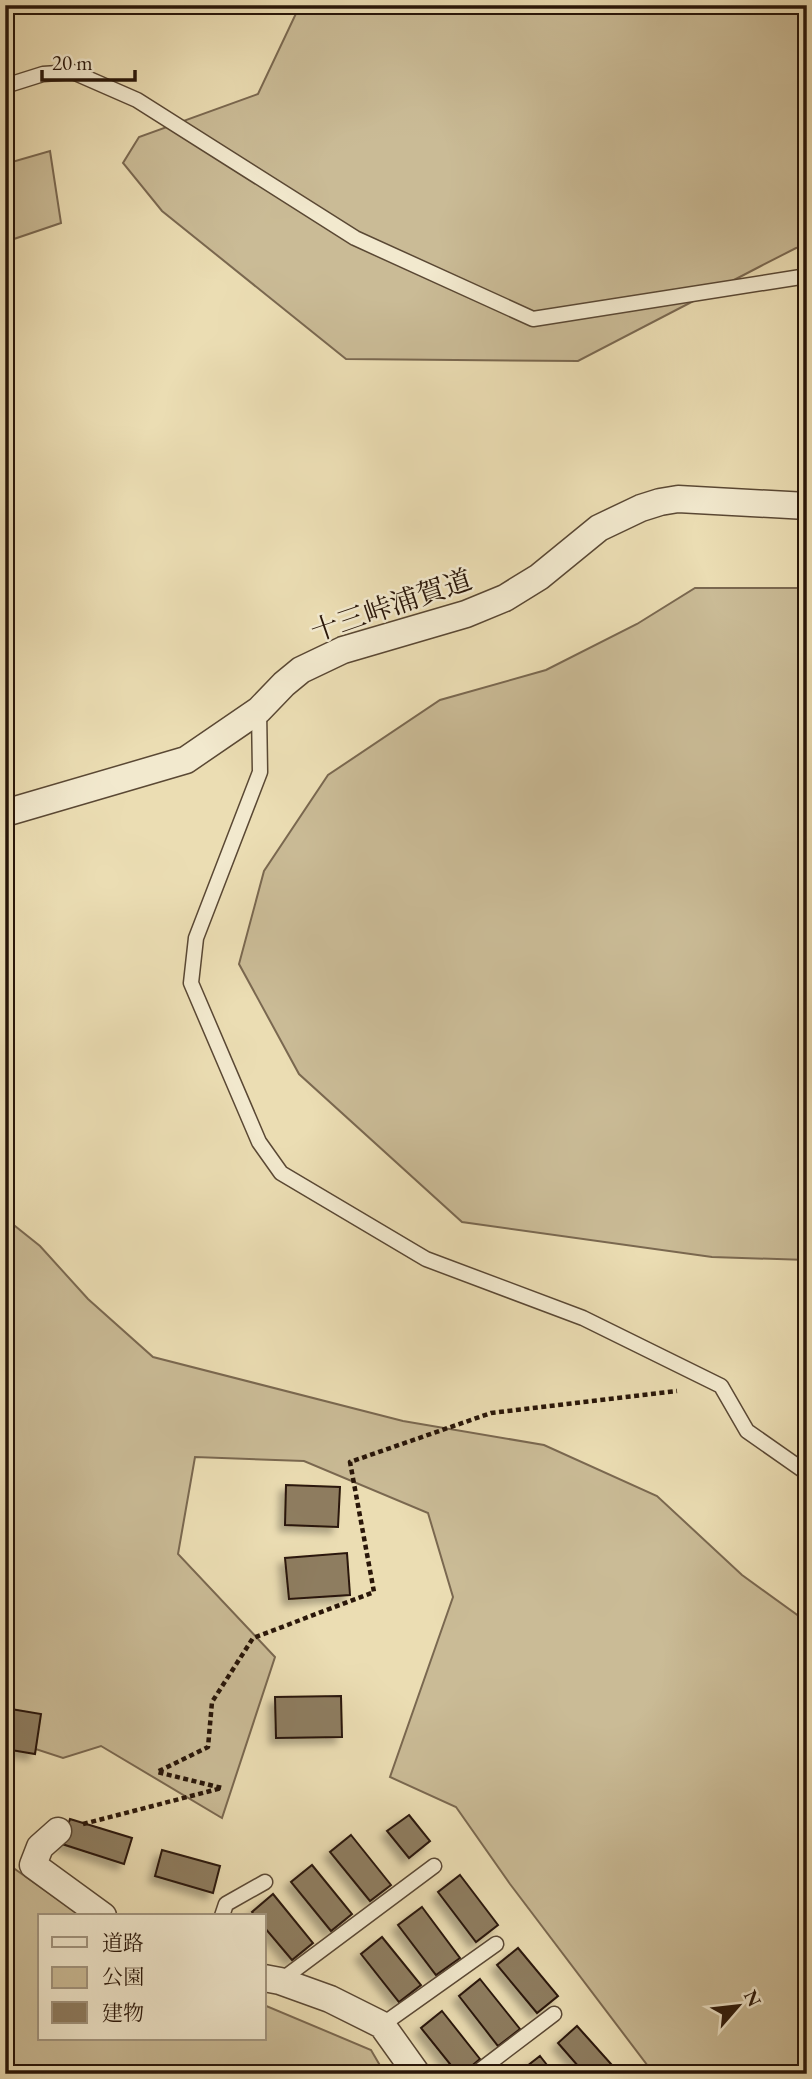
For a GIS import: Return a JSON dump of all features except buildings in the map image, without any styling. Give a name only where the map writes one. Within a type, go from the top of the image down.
[{"type":"street","name":"十三峠浦賀道","points":[[5,813],[186,760],[259,710],[301,670],[343,649],[466,614],[505,598],[539,578],[599,528],[641,508],[678,499],[807,506]]},
{"type":"street","points":[[58,1831],[40,1847],[33,1865],[100,1914]]},
{"type":"street","points":[[272,1980],[330,1999],[382,2025],[417,2074]]},
{"type":"lane","points":[[5,86],[44,74],[73,72],[127,96],[173,122],[355,238],[533,319],[807,276]]},
{"type":"lane","points":[[259,710],[260,772],[196,938],[191,983],[259,1142],[281,1173],[426,1259],[583,1318],[722,1385],[747,1431],[807,1473]]},
{"type":"lane","points":[[272,1980],[435,1867]]},
{"type":"lane","points":[[223,1914],[226,1904],[265,1882]]},
{"type":"lane","points":[[382,2025],[496,1944]]},
{"type":"lane","points":[[475,2074],[554,2014]]},
{"type":"path","points":[[58,1831],[222,1788],[156,1772],[208,1746],[212,1702],[253,1638],[374,1592],[350,1462],[491,1413],[722,1385]]},
{"type":"green space","points":[[300,5],[807,5],[807,246],[796,248],[578,361],[346,359],[162,211],[123,163],[139,137],[258,94]]},
{"type":"green space","points":[[50,151],[61,223],[5,242],[5,164]]},
{"type":"green space","points":[[695,588],[807,588],[807,1260],[712,1257],[462,1222],[299,1074],[239,964],[264,871],[328,775],[440,700],[546,670],[637,624]]},
{"type":"green space","points":[[5,1218],[40,1246],[88,1299],[153,1357],[403,1421],[544,1445],[657,1496],[742,1575],[807,1622],[807,2074],[654,2074],[510,1884],[456,1807],[390,1777],[453,1597],[428,1513],[304,1461],[195,1457],[178,1554],[275,1657],[222,1818],[101,1746],[63,1758],[5,1739]]},
{"type":"green space","points":[[5,1862],[78,1914],[38,1914],[38,2040],[266,2040],[266,2006],[371,2050],[385,2074],[5,2074]]}]
